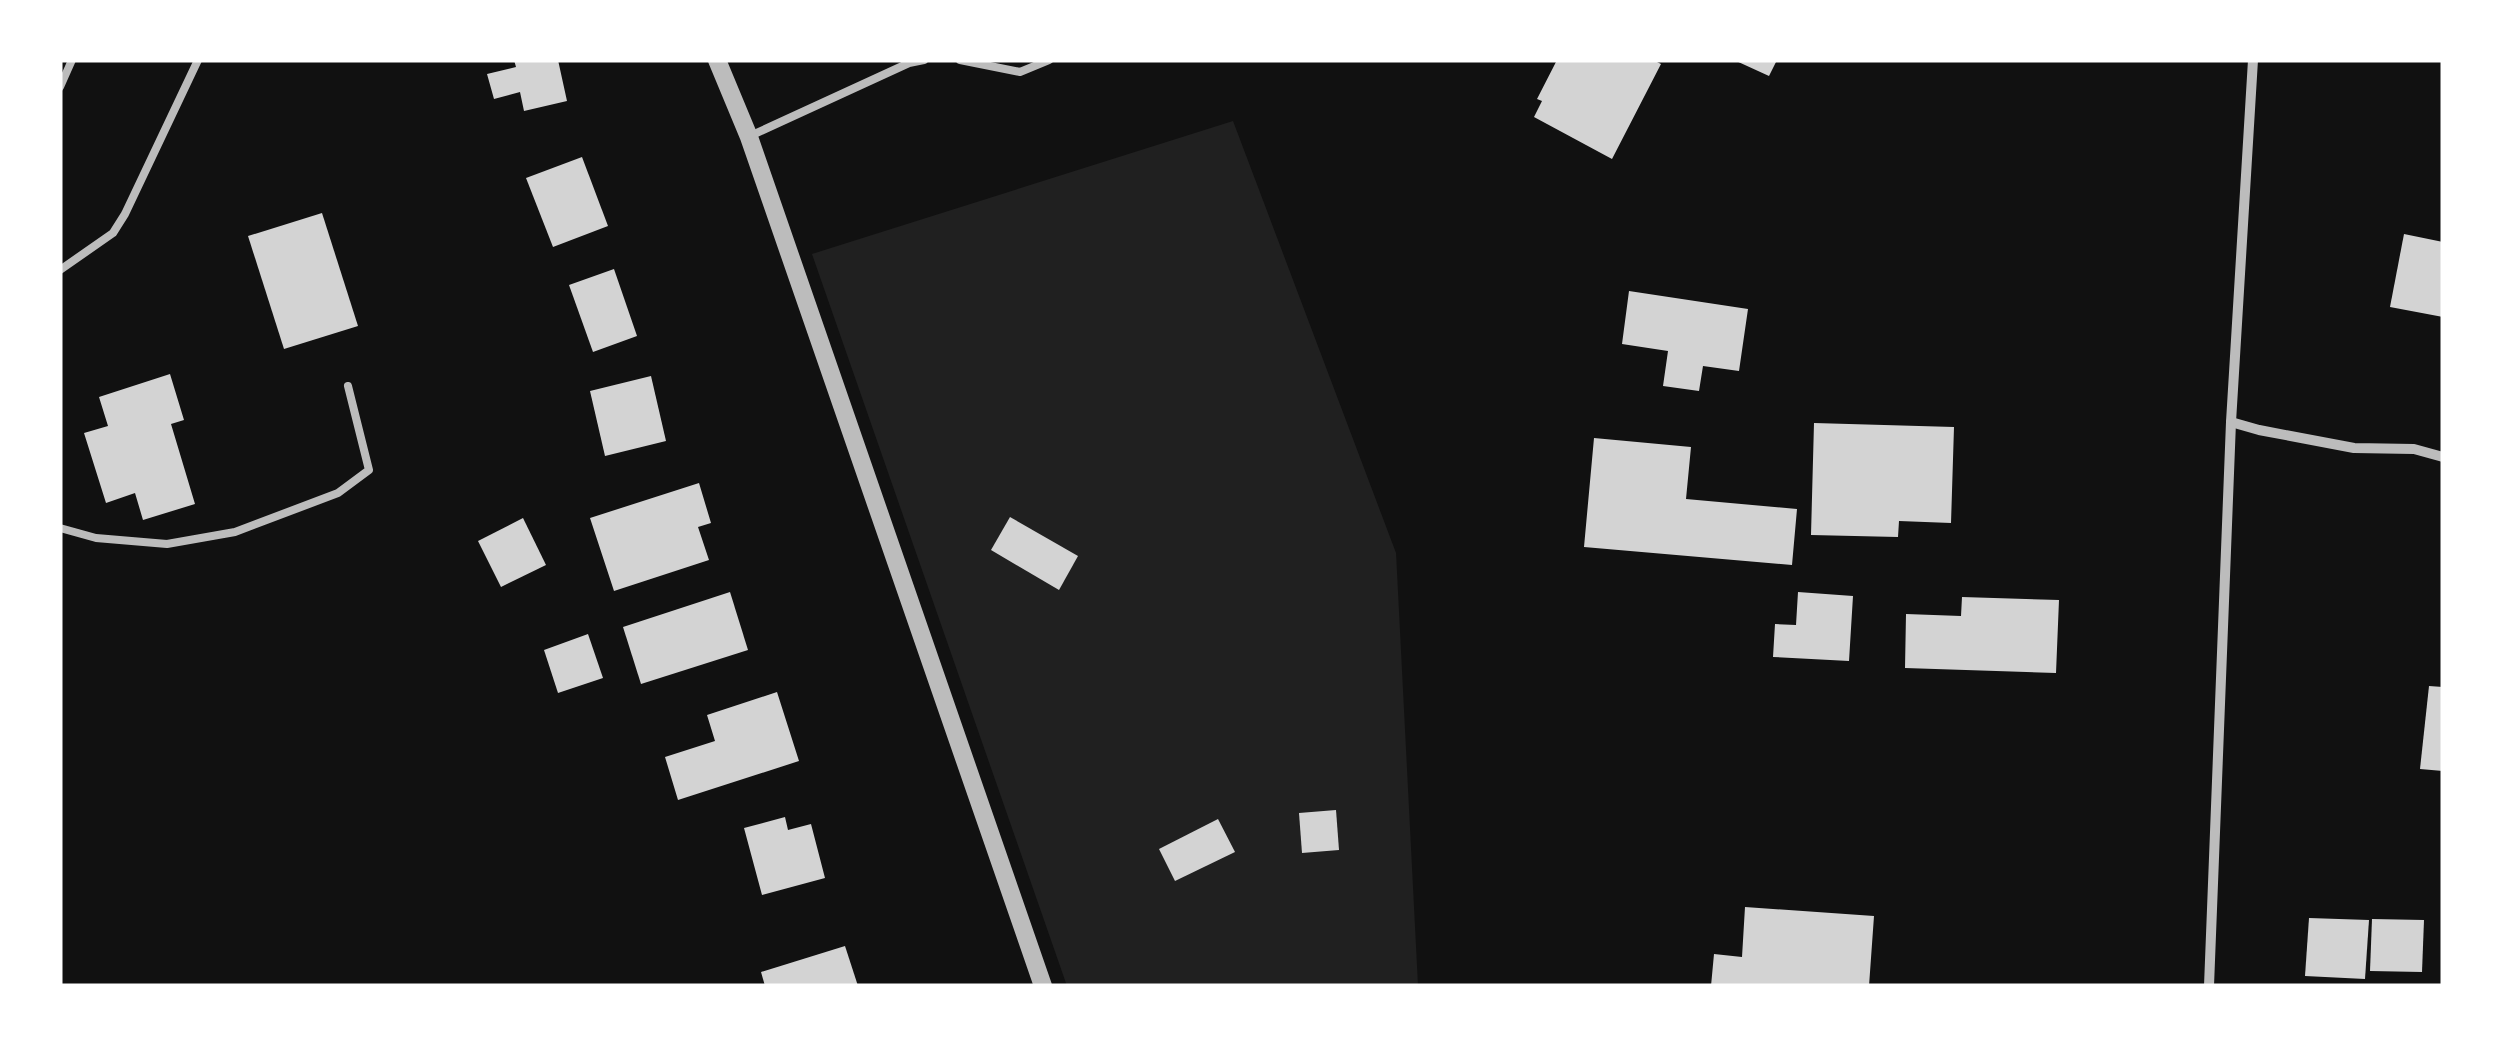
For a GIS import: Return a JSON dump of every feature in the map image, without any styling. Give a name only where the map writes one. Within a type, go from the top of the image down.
[{"type":"street","points":[[717,60],[749,137],[1043,986]]},
{"type":"street","points":[[2209,986],[2231,422],[2252,60]]},
{"type":"street","points":[[2231,422],[2354,448],[2414,449],[2443,457]]},
{"type":"lane","points":[[60,87],[72,60]]},
{"type":"lane","points":[[60,270],[113,233],[198,60]]},
{"type":"lane","points":[[749,137],[924,60]]},
{"type":"lane","points":[[960,60],[1020,72],[1049,60]]},
{"type":"lane","points":[[60,528],[96,538],[168,544],[235,532],[338,493],[370,470],[348,386]]},
{"type":"shaded area","points":[[1233,121],[1396,553],[1418,986],[1067,986],[812,254]]},
{"type":"building","points":[[514,60],[558,60],[567,101],[524,111],[520,92],[494,99],[487,74],[516,67]]},
{"type":"building","points":[[1557,60],[1653,60],[1661,64],[1612,159],[1534,117],[1542,101],[1537,99]]},
{"type":"building","points":[[1734,60],[1777,60],[1769,76]]},
{"type":"building","points":[[582,157],[608,226],[553,247],[526,178]]},
{"type":"building","points":[[322,213],[358,326],[284,349],[248,236]]},
{"type":"building","points":[[2404,234],[2443,242],[2443,317],[2390,307]]},
{"type":"building","points":[[614,269],[637,336],[593,352],[569,285]]},
{"type":"building","points":[[1629,291],[1748,309],[1739,371],[1703,366],[1699,391],[1663,386],[1668,351],[1622,344]]},
{"type":"building","points":[[170,374],[184,420],[171,424],[195,504],[143,520],[135,493],[106,503],[84,433],[108,426],[99,397]]},
{"type":"building","points":[[651,376],[666,441],[605,456],[590,391]]},
{"type":"building","points":[[1814,423],[1954,427],[1951,523],[1899,521],[1898,537],[1811,535]]},
{"type":"building","points":[[1594,438],[1691,447],[1686,499],[1797,509],[1792,565],[1584,547]]},
{"type":"building","points":[[699,483],[711,523],[698,527],[709,560],[614,591],[590,518]]},
{"type":"building","points":[[1010,517],[1078,556],[1059,590],[991,550]]},
{"type":"building","points":[[523,518],[546,565],[501,587],[478,541]]},
{"type":"building","points":[[730,592],[748,650],[641,684],[623,627]]},
{"type":"building","points":[[1798,592],[1853,596],[1849,661],[1773,657],[1775,624],[1796,625]]},
{"type":"building","points":[[1962,597],[2059,600],[2056,673],[1905,668],[1906,614],[1961,616]]},
{"type":"building","points":[[588,634],[603,678],[558,693],[544,650]]},
{"type":"building","points":[[2429,686],[2443,687],[2443,771],[2420,769]]},
{"type":"building","points":[[777,692],[799,761],[678,800],[665,757],[715,741],[707,715]]},
{"type":"building","points":[[1336,810],[1339,850],[1302,853],[1299,813]]},
{"type":"building","points":[[785,817],[788,830],[811,824],[825,878],[762,895],[744,828]]},
{"type":"building","points":[[1218,819],[1235,852],[1175,881],[1159,849]]},
{"type":"building","points":[[1745,907],[1874,916],[1869,986],[1711,986],[1714,954],[1742,957]]},
{"type":"building","points":[[2309,918],[2369,920],[2365,979],[2305,976]]},
{"type":"building","points":[[2372,919],[2424,920],[2422,972],[2370,971]]},
{"type":"building","points":[[845,946],[858,986],[765,986],[761,972]]}]
